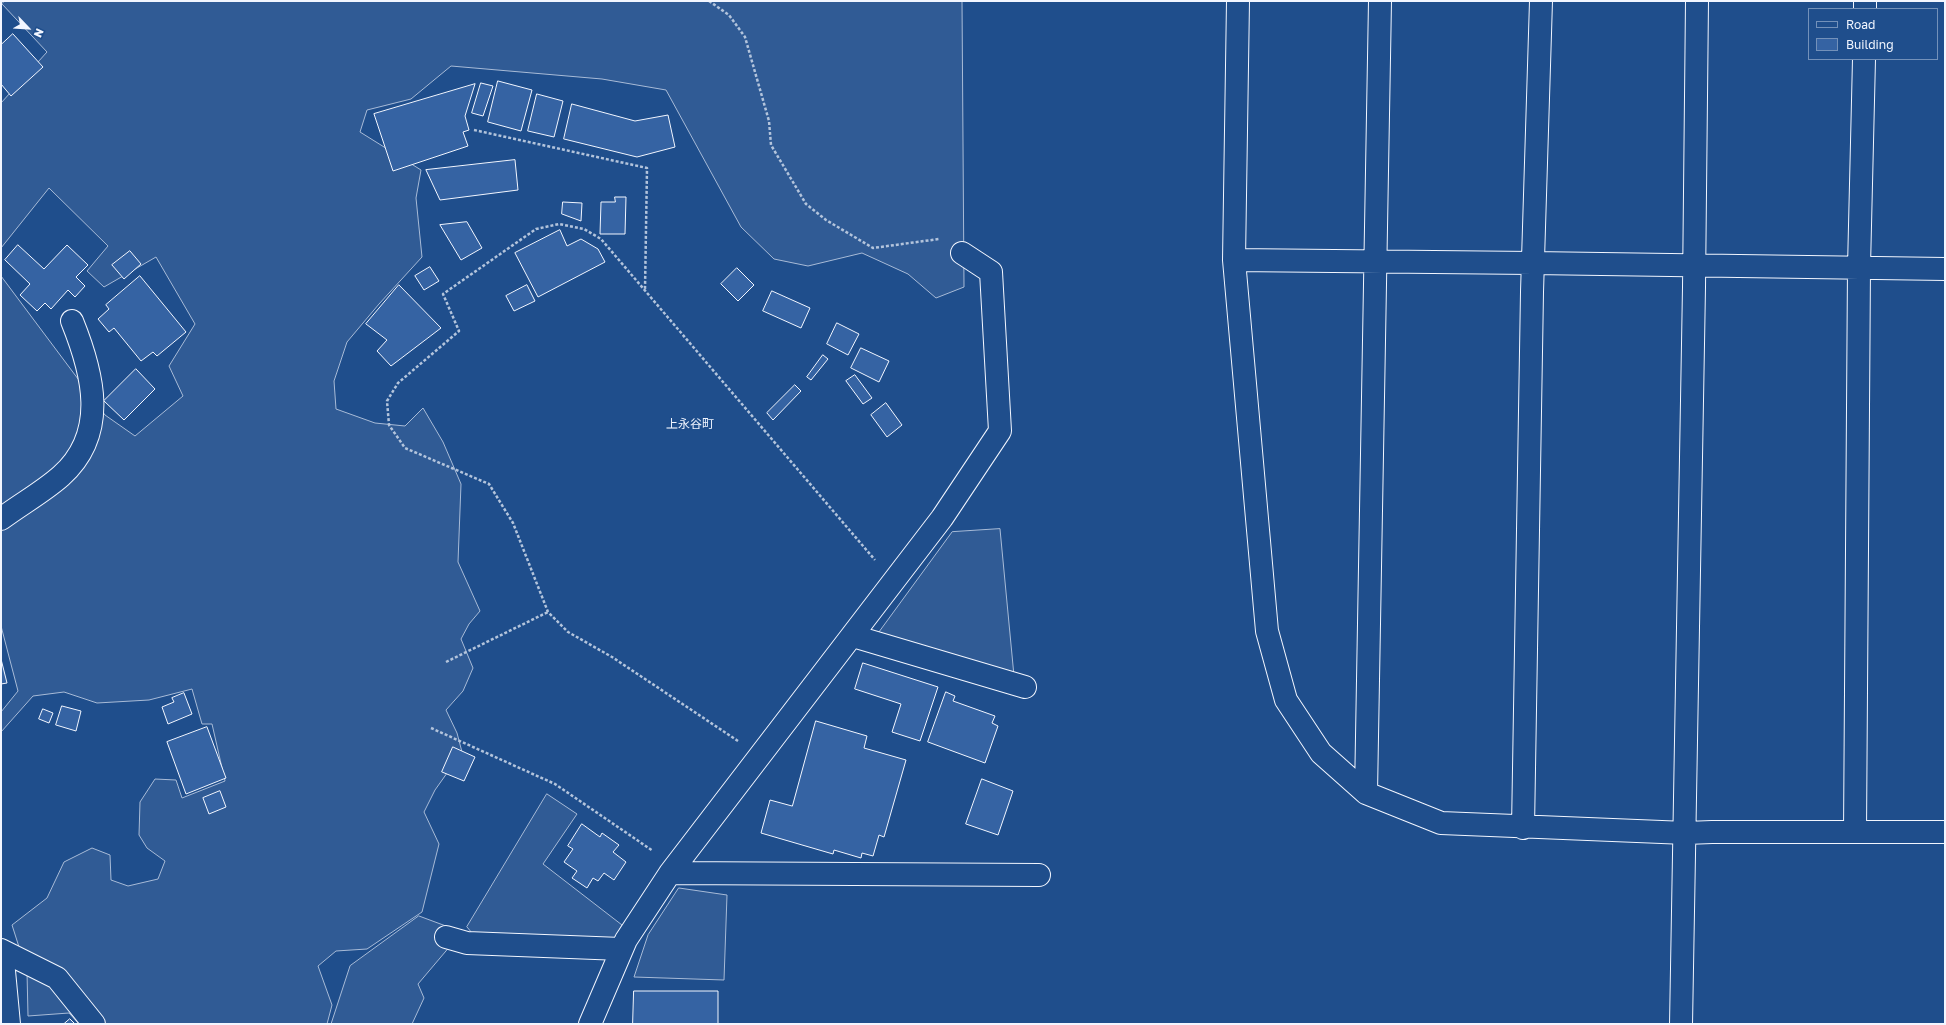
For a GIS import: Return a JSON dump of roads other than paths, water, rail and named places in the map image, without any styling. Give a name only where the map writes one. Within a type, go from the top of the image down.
[{"type":"street","points":[[1238,1],[1234,260],[1267,631],[1286,700],[1321,753],[1366,793],[1441,823],[1523,828],[1686,833],[1855,831],[1945,832]]},
{"type":"street","points":[[1366,793],[1380,1]]},
{"type":"street","points":[[1523,828],[1533,262],[1541,1]]},
{"type":"street","points":[[1681,1024],[1686,833],[1697,1]]},
{"type":"street","points":[[1855,831],[1859,267],[1864,60]]},
{"type":"street","points":[[590,1024],[621,949],[672,870],[942,518],[1000,431],[991,272],[962,253]]},
{"type":"street","points":[[1234,260],[1375,263],[1533,262],[1945,269]]},
{"type":"street","points":[[1,518],[61,475],[86,446],[94,405],[85,354],[72,321]]},
{"type":"street","points":[[853,636],[1025,687]]},
{"type":"street","points":[[672,870],[1039,875]]},
{"type":"street","points":[[446,937],[467,943],[621,949]]},
{"type":"street","points":[[1,950],[57,978],[94,1024]]},
{"type":"street","points":[[1,961],[4,971],[9,1024]]},
{"type":"district","name":"上永谷町","points":[[690,424]]}]
